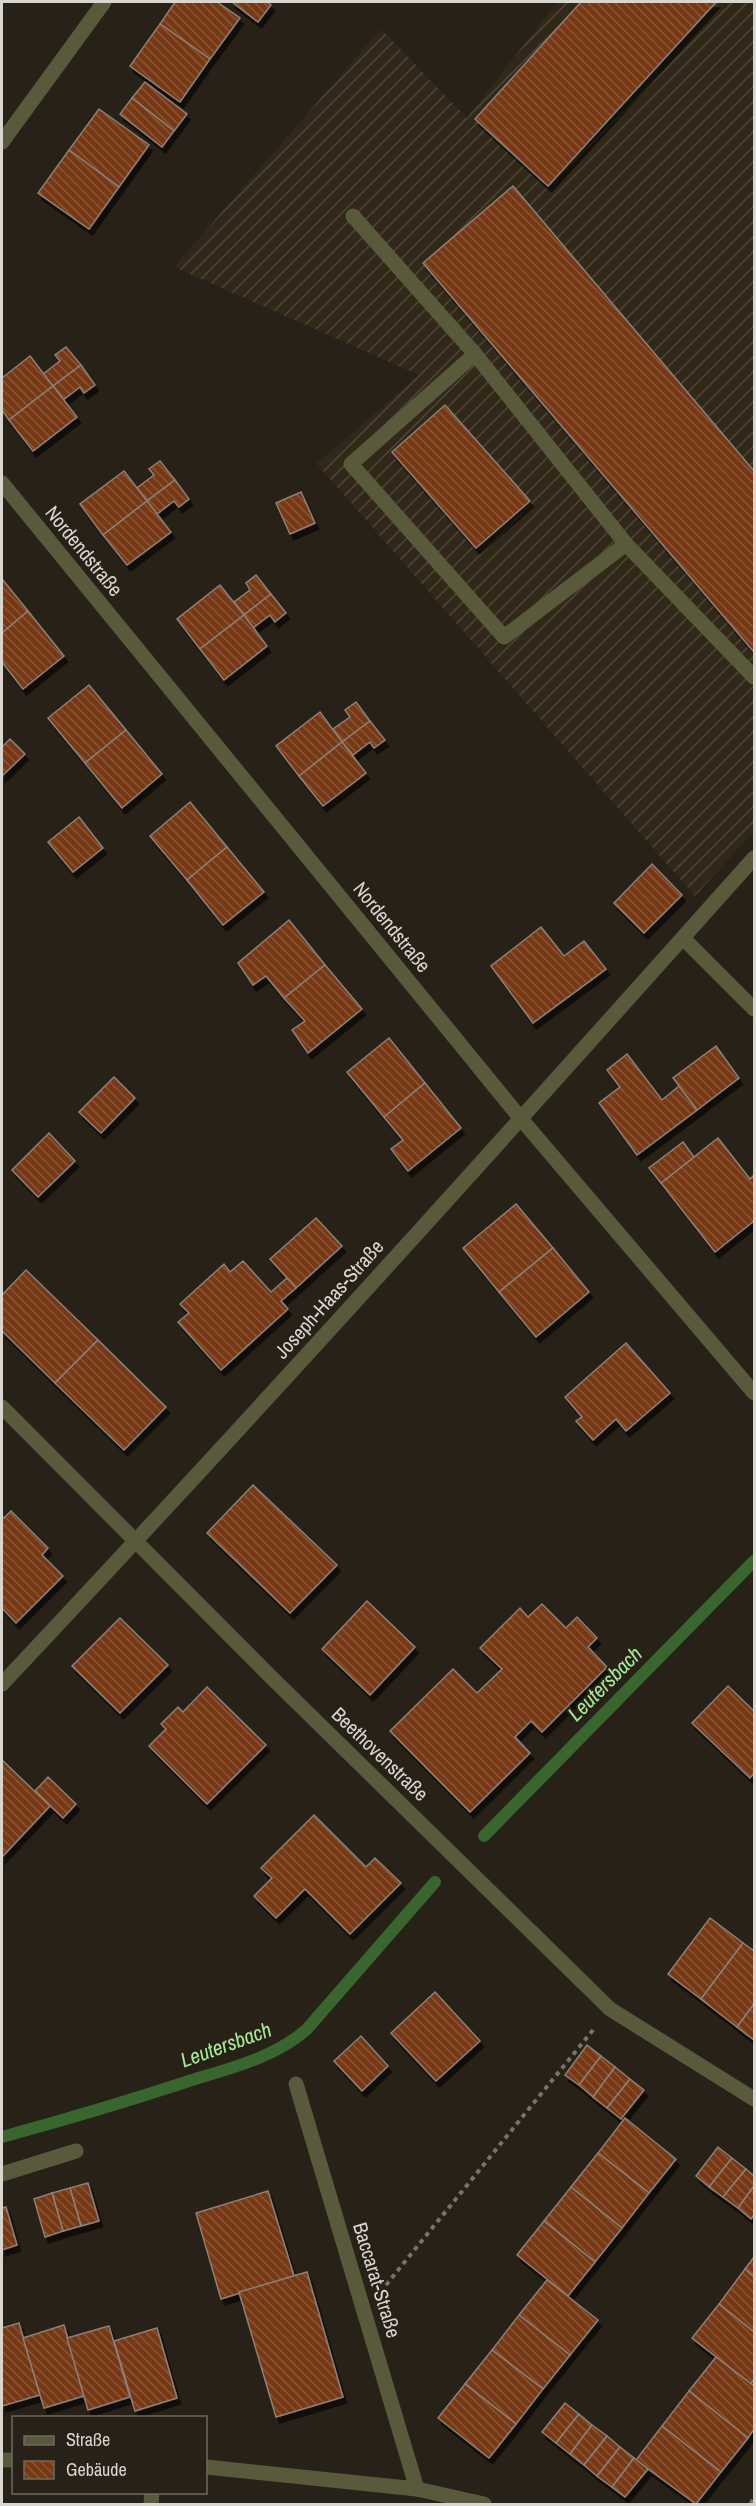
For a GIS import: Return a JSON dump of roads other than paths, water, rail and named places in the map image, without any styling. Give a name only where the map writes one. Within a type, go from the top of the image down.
[{"type":"street","points":[[2,142],[104,2]]},
{"type":"street","points":[[353,216],[475,354],[626,544],[754,677]]},
{"type":"street","points":[[475,354],[351,465],[504,637],[626,544]]},
{"type":"street","name":"Nordendstraße","points":[[2,483],[522,1120],[754,1393]]},
{"type":"street","name":"Joseph-Haas-Straße","points":[[2,1684],[522,1120],[754,858]]},
{"type":"street","points":[[683,938],[754,1010]]},
{"type":"street","name":"Beethovenstraße","points":[[2,1407],[270,1676],[610,2009],[754,2099]]},
{"type":"street","name":"Baccarat-Straße","points":[[296,2084],[417,2489]]},
{"type":"street","points":[[2,2174],[76,2151]]},
{"type":"street","points":[[207,2468],[417,2489],[484,2505]]},
{"type":"waterway","name":"Leutersbach","points":[[484,1836],[754,1561]]},
{"type":"waterway","name":"Leutersbach","points":[[2,2137],[234,2067],[280,2048],[307,2029],[435,1882]]}]
